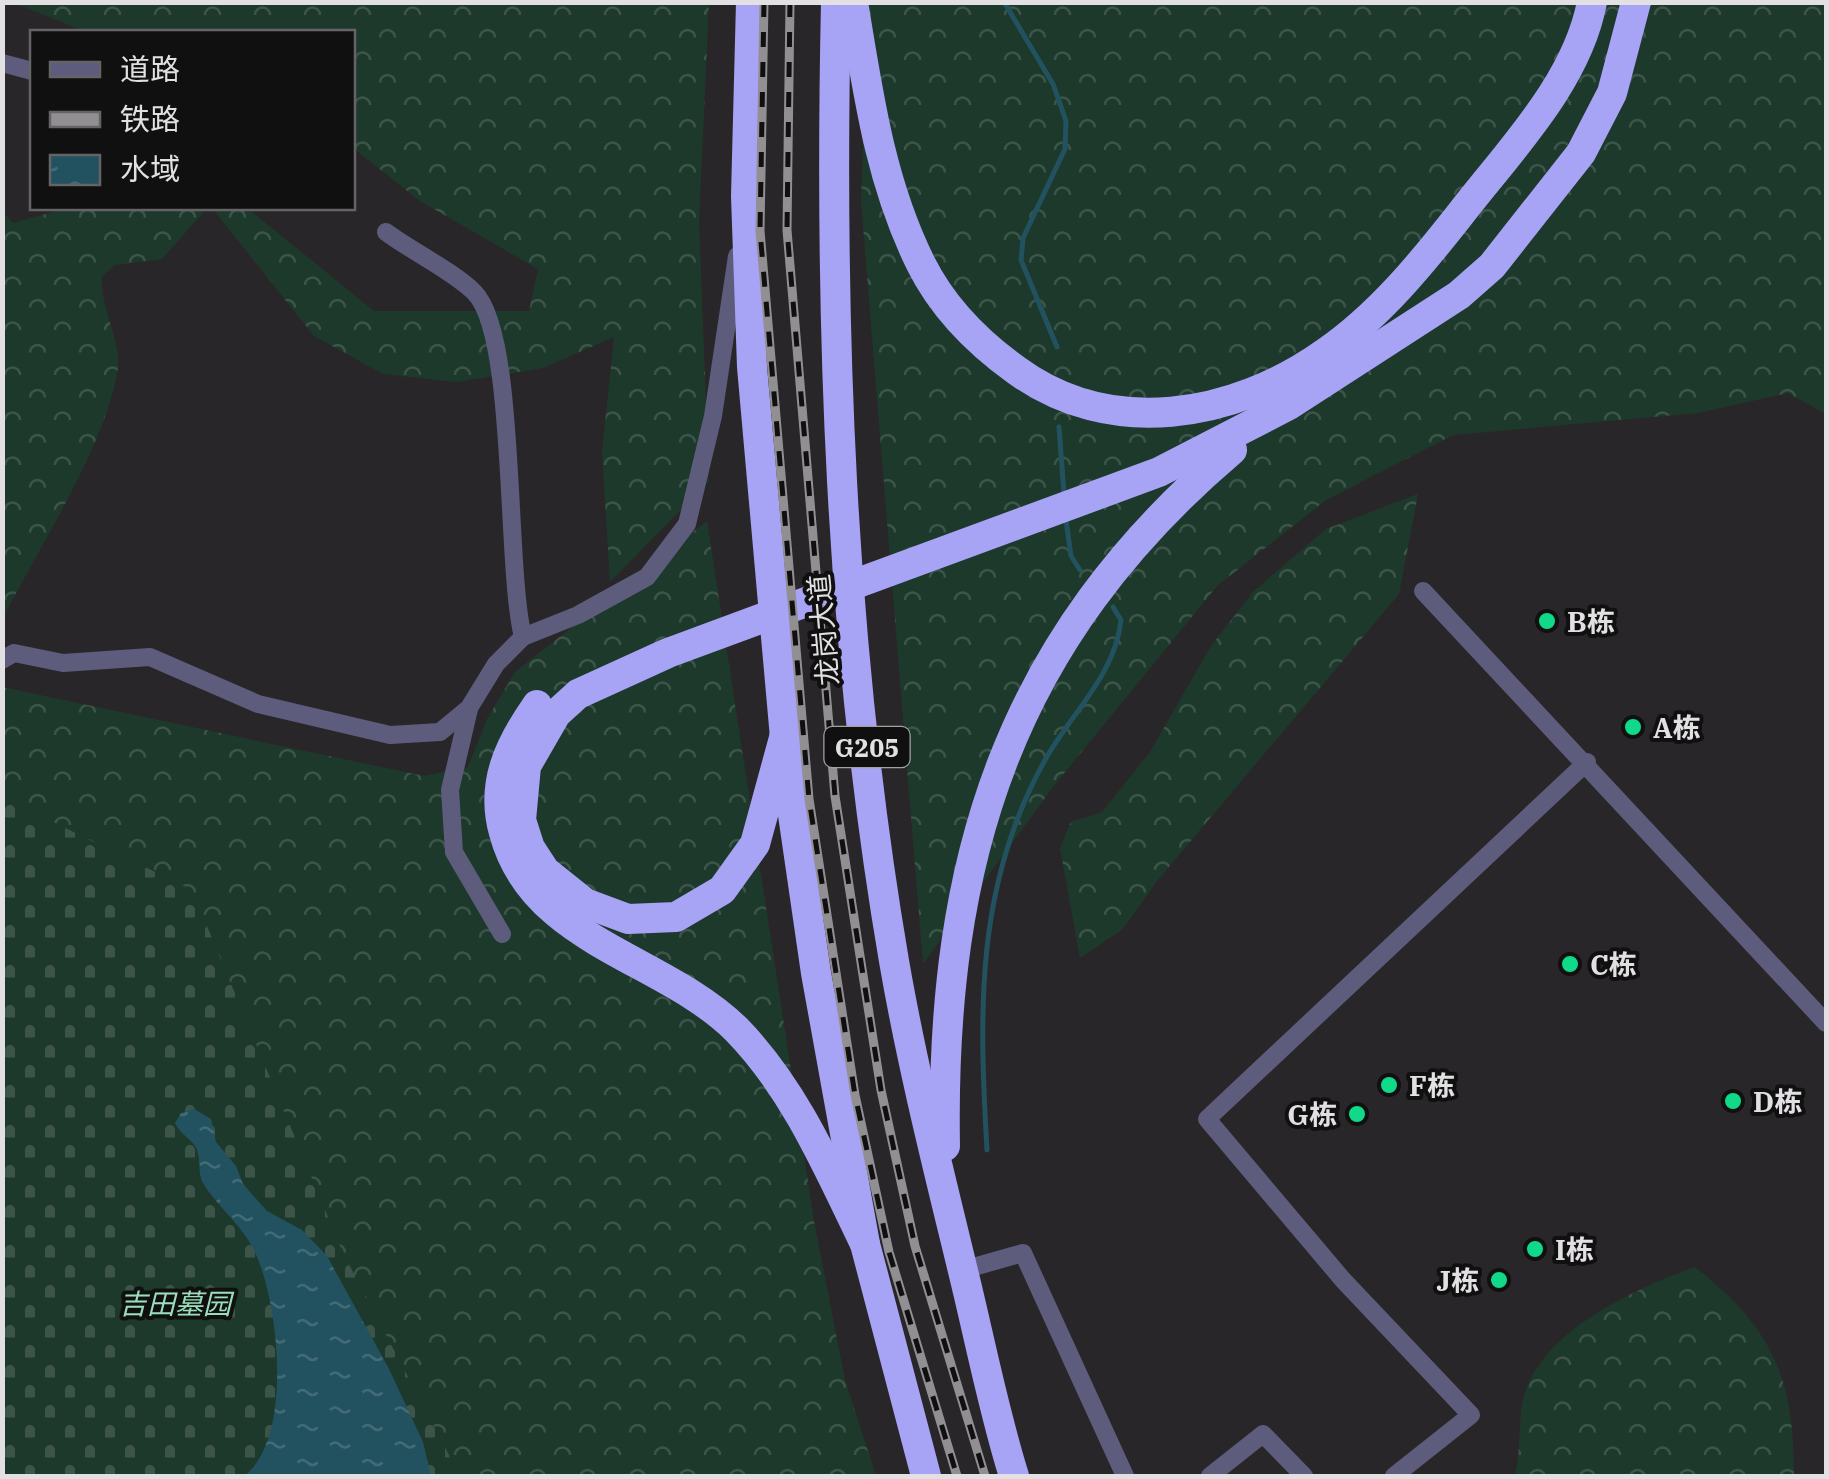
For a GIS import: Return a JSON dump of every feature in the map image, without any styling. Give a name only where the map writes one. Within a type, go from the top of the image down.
[{"type":"highway","name":"龙岗大道","points":[[751,2],[746,196],[752,368],[790,794],[814,956],[866,1244],[926,1476]]},
{"type":"highway","name":"龙岗大道","points":[[836,2],[832,194],[844,506],[870,784],[894,958],[946,1204],[1014,1476]]},
{"type":"highway","points":[[853,2],[878,147],[894,206],[923,268],[954,314],[983,346],[1056,397],[1100,411],[1150,414],[1199,409],[1242,396],[1324,354]]},
{"type":"highway","points":[[1575,58],[1592,2]]},
{"type":"highway","points":[[1130,473],[1230,422],[1286,386],[1428,254],[1575,58],[1600,2]]},
{"type":"highway","points":[[866,1244],[794,1105],[751,1046],[706,1005],[546,907],[509,852],[499,790],[506,756],[531,714],[570,677],[1238,435],[1459,295],[1492,266],[1581,152],[1612,93],[1636,2]]},
{"type":"highway","points":[[946,1204],[945,1043],[959,911],[974,840],[1020,717],[1084,606],[1144,536],[1188,487],[1288,405]]},
{"type":"highway","points":[[666,645],[578,694],[556,714],[526,766],[521,820],[530,848],[545,871],[585,903],[628,919],[652,922],[676,917],[722,890],[754,844],[787,727]]},
{"type":"street","points":[[2,63],[30,71]]},
{"type":"street","points":[[502,934],[454,852],[450,790],[469,708],[496,664],[523,637],[578,615],[647,577],[687,524],[713,416],[746,196]]},
{"type":"street","points":[[386,232],[476,293],[493,326],[503,396],[513,599],[523,637]]},
{"type":"street","points":[[1423,591],[1587,762],[1826,1023]]},
{"type":"street","points":[[2,660],[14,653],[63,663],[150,657],[258,704],[390,735],[440,732],[469,708]]},
{"type":"street","points":[[1394,1476],[1470,1414],[1343,1280],[1207,1119],[1587,762]]},
{"type":"street","points":[[963,1270],[1024,1253],[1125,1476]]},
{"type":"street","points":[[1210,1476],[1263,1434],[1304,1476]]},
{"type":"green space","points":[[15,3],[709,3],[699,221],[709,481],[610,582],[602,452],[614,337],[543,368],[457,382],[383,374],[314,336],[214,210],[249,210],[374,311],[529,311],[538,269],[420,201],[355,150],[355,30],[81,30]]},
{"type":"green space","points":[[868,3],[1826,3],[1826,414],[1788,393],[1698,413],[1453,435],[1326,500],[1217,586],[1053,787],[923,964],[861,201]]},
{"type":"green space","points":[[61,210],[205,210],[162,259],[115,265],[102,276],[118,362],[109,404],[84,467],[3,618],[3,212],[13,223]]},
{"type":"green space","points":[[1418,494],[1399,594],[1157,881],[1123,929],[1080,958],[1060,848],[1071,822],[1102,812],[1150,752],[1211,646],[1253,592],[1326,529]]},
{"type":"green space","points":[[707,521],[814,1221],[845,1380],[876,1476],[302,1476],[3,1025],[2,687],[424,776],[468,767],[487,719],[515,672]]},
{"type":"green space","name":"吉田墓园","points":[[2,797],[192,890],[343,1253],[449,1455],[452,1476],[3,1476]]},
{"type":"green space","points":[[1695,1267],[1743,1312],[1774,1358],[1790,1410],[1794,1476],[1515,1476],[1523,1400],[1548,1353],[1592,1316],[1645,1287]]},
{"type":"water","points":[[194,1109],[211,1119],[216,1142],[236,1166],[243,1184],[267,1211],[302,1230],[327,1256],[389,1369],[423,1442],[431,1476],[244,1476],[260,1458],[270,1432],[276,1402],[275,1334],[263,1273],[254,1250],[203,1183],[197,1150],[175,1123],[181,1113]]},
{"type":"waterway","points":[[1004,2],[1053,84],[1066,121],[1065,149],[1023,238],[1021,260],[1057,347]]},
{"type":"waterway","points":[[1059,427],[1064,494]]},
{"type":"waterway","points":[[1066,520],[1071,556],[1080,570]]},
{"type":"waterway","points":[[987,1150],[983,999],[994,902],[1005,854],[1045,760],[1110,659],[1121,620],[1113,607]]},
{"type":"railway","points":[[764,2],[760,231],[809,799],[855,1095],[889,1252],[957,1476]]},
{"type":"railway","points":[[790,2],[787,230],[835,796],[881,1090],[915,1246],[985,1476]]},
{"type":"place","name":"B栋","points":[[1547,621]]},
{"type":"place","name":"A栋","points":[[1633,727]]},
{"type":"place","name":"C栋","points":[[1570,964]]},
{"type":"place","name":"F栋","points":[[1389,1085]]},
{"type":"place","name":"D栋","points":[[1733,1101]]},
{"type":"place","name":"G栋","points":[[1357,1114]]},
{"type":"place","name":"I栋","points":[[1535,1249]]},
{"type":"place","name":"J栋","points":[[1499,1280]]}]
